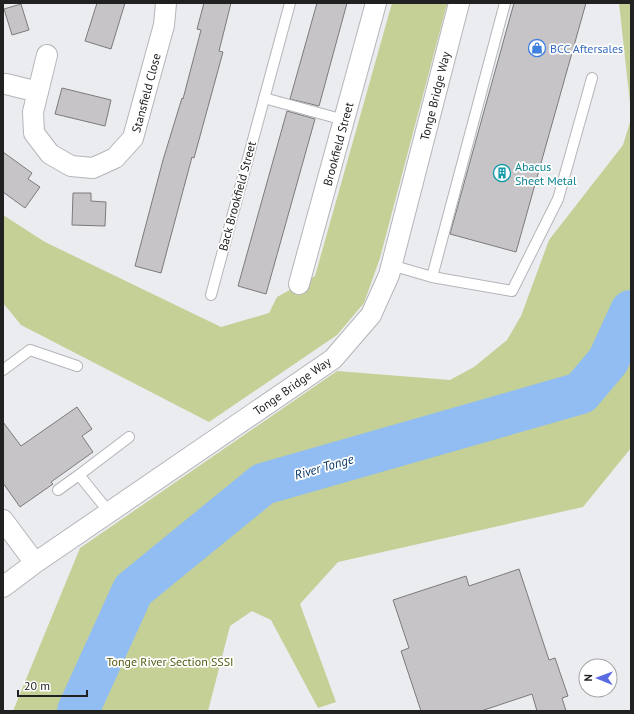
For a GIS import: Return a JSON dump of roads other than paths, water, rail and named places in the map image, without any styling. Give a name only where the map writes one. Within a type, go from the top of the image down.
[{"type":"street","name":"Stansfield Close","points":[[47,55],[34,112],[34,133],[50,154],[71,166],[93,168],[115,158],[133,138],[164,25],[166,3]]},
{"type":"street","name":"Brookfield Street","points":[[299,284],[376,3]]},
{"type":"street","name":"Tonge Bridge Way","points":[[3,587],[35,563],[333,359],[371,315],[389,275],[459,3]]},
{"type":"street","points":[[6,84],[38,92]]},
{"type":"street","points":[[3,520],[35,563]]},
{"type":"lane","name":"Back Brookfield Street","points":[[211,295],[290,3]]},
{"type":"lane","points":[[432,277],[505,3]]},
{"type":"lane","points":[[391,265],[432,277],[512,291],[558,199],[592,78]]},
{"type":"lane","points":[[264,98],[344,120]]},
{"type":"lane","points":[[3,370],[30,350],[77,366]]},
{"type":"lane","points":[[58,490],[129,437]]},
{"type":"lane","points":[[79,475],[109,512]]},
{"type":"waterway","name":"River Tonge","points":[[78,711],[133,590],[263,484],[581,393],[608,361],[631,311]]},
{"type":"place","name":"BCC Aftersales","points":[[537,48]]},
{"type":"place","name":"Abacus Sheet Metal","points":[[502,173]]},
{"type":"park label","name":"Tonge River Section SSSI","points":[[170,661]]}]
